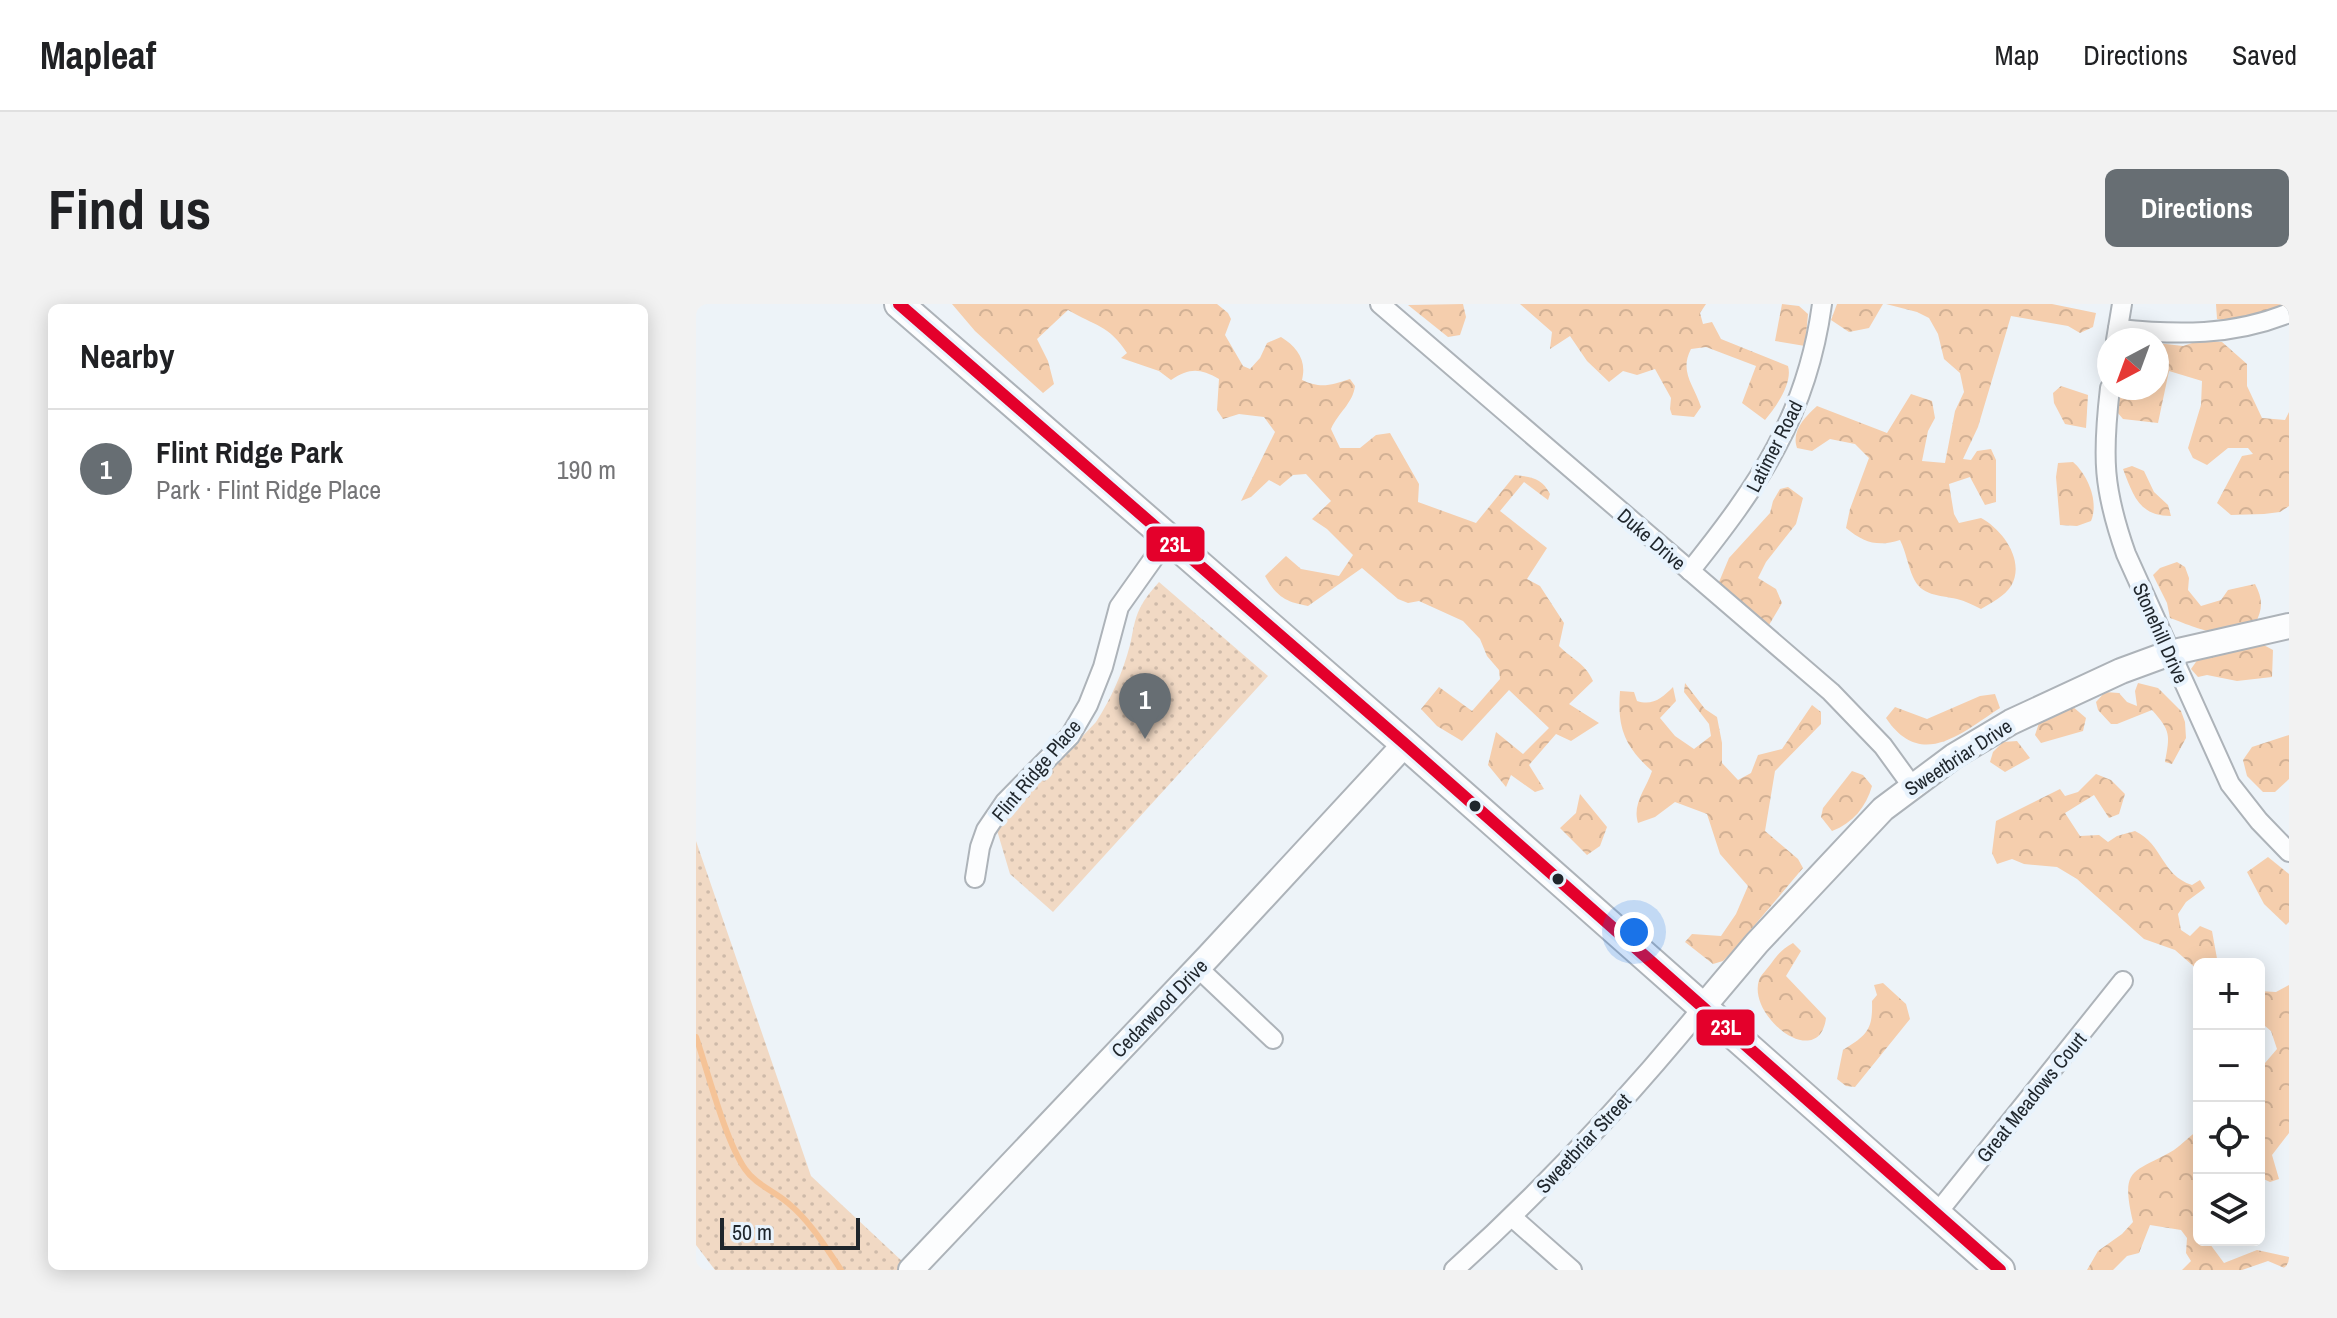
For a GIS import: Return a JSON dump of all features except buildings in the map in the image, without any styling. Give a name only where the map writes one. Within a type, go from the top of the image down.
[{"type":"main road","points":[[899,304],[1405,744],[2000,1270]]},
{"type":"street","name":"Duke Drive","points":[[1380,304],[1860,720],[1912,786]]},
{"type":"street","name":"Latimer Road","points":[[1690,571],[1737,512],[1773,455],[1801,394],[1822,304]]},
{"type":"street","points":[[2118,328],[2122,304]]},
{"type":"street","points":[[2169,334],[2234,330],[2289,313]]},
{"type":"street","name":"Stonehill Drive","points":[[2109,400],[2104,462],[2108,496],[2126,554],[2230,784],[2289,852]]},
{"type":"street","name":"Flint Ridge Place","points":[[975,878],[986,830],[1005,802],[1070,736],[1088,705],[1103,667],[1119,607],[1168,538]]},
{"type":"street","name":"Sweetbriar Drive","points":[[1703,1007],[1832,861],[1883,809],[1954,756],[2011,722],[2121,671],[2170,653],[2289,626]]},
{"type":"street","name":"Cedarwood Drive","points":[[911,1270],[1198,968],[1405,744]]},
{"type":"street","points":[[1198,968],[1273,1039]]},
{"type":"street","name":"Great Meadows Court","points":[[1938,1212],[2123,981]]},
{"type":"street","name":"Sweetbriar Street","points":[[1454,1270],[1512,1217],[1591,1136],[1703,1007]]},
{"type":"street","points":[[1512,1217],[1572,1270]]},
{"type":"green space","points":[[952,304],[1217,304],[1231,319],[1225,335],[1243,366],[1250,369],[1267,343],[1281,337],[1299,355],[1303,366],[1302,380],[1326,385],[1350,379],[1355,386],[1354,392],[1331,429],[1340,448],[1360,448],[1376,435],[1390,433],[1419,484],[1418,502],[1476,523],[1515,475],[1540,481],[1550,494],[1548,500],[1524,482],[1500,511],[1547,548],[1527,579],[1540,586],[1564,623],[1559,646],[1582,666],[1593,681],[1569,704],[1599,723],[1571,741],[1556,734],[1529,765],[1544,789],[1535,792],[1511,775],[1506,787],[1488,765],[1496,732],[1523,754],[1549,728],[1509,690],[1462,741],[1437,726],[1421,709],[1439,687],[1472,711],[1500,679],[1499,670],[1487,656],[1480,639],[1463,621],[1419,601],[1408,603],[1398,599],[1362,568],[1308,606],[1282,597],[1269,583],[1265,576],[1286,556],[1301,569],[1339,576],[1353,555],[1312,519],[1331,501],[1306,474],[1293,475],[1280,486],[1269,480],[1251,497],[1241,501],[1275,432],[1264,417],[1239,414],[1223,419],[1217,410],[1219,379],[1195,371],[1171,380],[1159,371],[1121,358],[1127,353],[1114,337],[1068,310],[1037,339],[1048,361],[1054,384],[1043,393],[975,331]]},
{"type":"green space","points":[[1463,304],[1466,317],[1460,335],[1448,337],[1408,305]]},
{"type":"green space","points":[[1520,304],[1706,304],[1700,313],[1703,324],[1712,322],[1721,339],[1788,366],[1786,387],[1765,420],[1742,403],[1756,366],[1706,347],[1691,349],[1687,372],[1701,407],[1694,417],[1672,415],[1671,398],[1655,369],[1637,375],[1623,371],[1609,382],[1587,361],[1570,336],[1550,349],[1552,332]]},
{"type":"green space","points":[[1782,304],[1799,306],[1808,314],[1805,346],[1775,341]]},
{"type":"green space","points":[[1837,304],[1883,304],[1869,328],[1849,332],[1831,320]]},
{"type":"green space","points":[[1886,304],[2052,304],[2096,313],[2093,327],[2080,333],[2068,326],[2011,316],[1978,427],[1963,459],[1971,460],[1977,451],[1991,449],[1996,460],[1996,502],[1985,505],[1970,477],[1949,484],[1954,514],[1959,523],[1981,518],[2004,538],[2014,556],[2015,576],[2011,586],[2002,596],[1981,609],[1921,588],[1913,577],[1900,540],[1872,542],[1846,528],[1869,458],[1855,444],[1830,439],[1812,451],[1797,448],[1798,430],[1817,406],[1887,433],[1911,394],[1932,401],[1935,418],[1928,431],[1922,461],[1945,463],[1955,411],[1964,392],[1960,373],[1944,359],[1938,334],[1929,318]]},
{"type":"green space","points":[[2216,304],[2286,304],[2284,311],[2233,322],[2217,319]]},
{"type":"green space","points":[[2201,340],[2222,342],[2247,364],[2247,386],[2262,418],[2285,420],[2289,412],[2289,506],[2280,512],[2231,515],[2217,503],[2242,456],[2253,454],[2248,448],[2228,448],[2207,465],[2193,458],[2188,448],[2201,405],[2202,381],[2169,371],[2169,344],[2183,346]]},
{"type":"green space","points":[[2061,386],[2088,395],[2086,428],[2065,424],[2054,403],[2053,393]]},
{"type":"green space","points":[[2113,400],[2163,400],[2158,423],[2123,419],[2112,406]]},
{"type":"green space","points":[[2073,462],[2091,489],[2093,514],[2091,521],[2077,526],[2060,525],[2056,477],[2058,463]]},
{"type":"green space","points":[[2132,466],[2144,471],[2154,492],[2168,505],[2171,516],[2151,512],[2139,502],[2123,469]]},
{"type":"green space","points":[[1788,487],[1803,498],[1796,524],[1766,562],[1758,578],[1776,589],[1782,603],[1769,625],[1730,596],[1719,582],[1729,558],[1770,513],[1780,489]]},
{"type":"green space","points":[[2177,562],[2185,567],[2189,578],[2188,590],[2201,606],[2221,600],[2228,590],[2255,584],[2261,604],[2255,624],[2212,632],[2170,618],[2167,603],[2153,575],[2160,568]]},
{"type":"green space","points":[[2260,643],[2273,650],[2272,677],[2237,681],[2207,675],[2198,677],[2191,669],[2198,659]]},
{"type":"green space","points":[[1685,683],[1705,709],[1717,717],[1722,763],[1738,780],[1751,773],[1758,755],[1782,749],[1812,705],[1821,712],[1821,724],[1775,771],[1765,831],[1798,859],[1803,868],[1731,953],[1723,961],[1713,964],[1685,942],[1692,934],[1721,936],[1736,914],[1748,886],[1720,854],[1707,814],[1675,802],[1655,817],[1638,823],[1638,803],[1652,771],[1629,745],[1620,716],[1620,691],[1634,692],[1637,701],[1653,702],[1673,687],[1676,701],[1660,718],[1675,736],[1694,749],[1711,736],[1709,724],[1684,692]]},
{"type":"green space","points":[[2138,683],[2158,688],[2181,711],[2186,738],[2172,764],[2165,762],[2166,729],[2152,710],[2111,724],[2098,710],[2096,702],[2105,692],[2119,693],[2127,702],[2137,706],[2135,691]]},
{"type":"green space","points":[[1995,694],[2000,708],[1941,742],[1927,745],[1913,742],[1899,734],[1886,718],[1895,707],[1927,719],[1980,696]]},
{"type":"green space","points":[[2072,706],[2086,718],[2083,731],[2041,743],[2035,735],[2039,723],[2051,708]]},
{"type":"green space","points":[[2289,735],[2289,779],[2275,792],[2263,792],[2247,776],[2243,760],[2252,747]]},
{"type":"green space","points":[[2017,741],[2030,758],[2005,772],[1990,762],[1993,752],[2003,742]]},
{"type":"green space","points":[[1852,771],[1863,775],[1872,786],[1858,813],[1832,831],[1821,817],[1823,808]]},
{"type":"green space","points":[[2096,774],[2111,780],[2125,794],[2119,814],[2109,818],[2094,795],[2065,813],[2080,836],[2099,835],[2108,842],[2135,831],[2151,844],[2174,874],[2192,885],[2200,880],[2205,888],[2186,902],[2178,914],[2181,930],[2190,936],[2200,926],[2212,931],[2217,958],[2193,958],[2193,966],[2175,950],[2144,939],[2077,879],[2057,867],[2024,864],[2012,859],[1997,864],[1992,853],[1996,821],[2060,789],[2065,796],[2078,792]]},
{"type":"green space","points":[[1580,794],[1607,827],[1600,846],[1587,855],[1560,828],[1576,813]]},
{"type":"green space","points":[[2268,857],[2289,874],[2289,922],[2286,925],[2264,904],[2247,872]]},
{"type":"green space","points":[[1793,943],[1801,951],[1786,976],[1826,1018],[1821,1033],[1811,1040],[1785,1033],[1773,1023],[1763,1009],[1758,994],[1761,976],[1780,952]]},
{"type":"green space","points":[[1883,983],[1906,1004],[1910,1019],[1855,1087],[1846,1086],[1837,1079],[1843,1050],[1867,1031],[1872,1001],[1877,995],[1874,985]]},
{"type":"green space","points":[[2289,985],[2289,1133],[2272,1155],[2279,1179],[2270,1182],[2265,1180],[2265,1063],[2277,1049],[2271,1031],[2265,1026],[2265,991],[2276,992]]},
{"type":"green space","points":[[2193,1135],[2193,1246],[2211,1246],[2224,1263],[2257,1250],[2289,1257],[2289,1270],[2268,1261],[2242,1270],[2182,1270],[2191,1261],[2186,1253],[2187,1238],[2181,1230],[2150,1225],[2139,1253],[2127,1256],[2113,1270],[2087,1270],[2098,1251],[2133,1222],[2128,1190],[2133,1174]]},
{"type":"shaded area","points":[[1159,582],[1268,676],[1053,912],[1010,874],[996,827],[1096,722],[1120,675],[1138,613]]},
{"type":"shaded area","points":[[696,841],[811,1176],[903,1262],[897,1270],[715,1270],[696,1245]]},
{"type":"waterway","points":[[696,1037],[724,1124],[745,1169],[796,1210],[841,1270]]},
{"type":"transit line","name":"23L","points":[[899,304],[1405,744],[2000,1270]]},
{"type":"place","name":"Flint Ridge Park","points":[[1145,739]]}]
